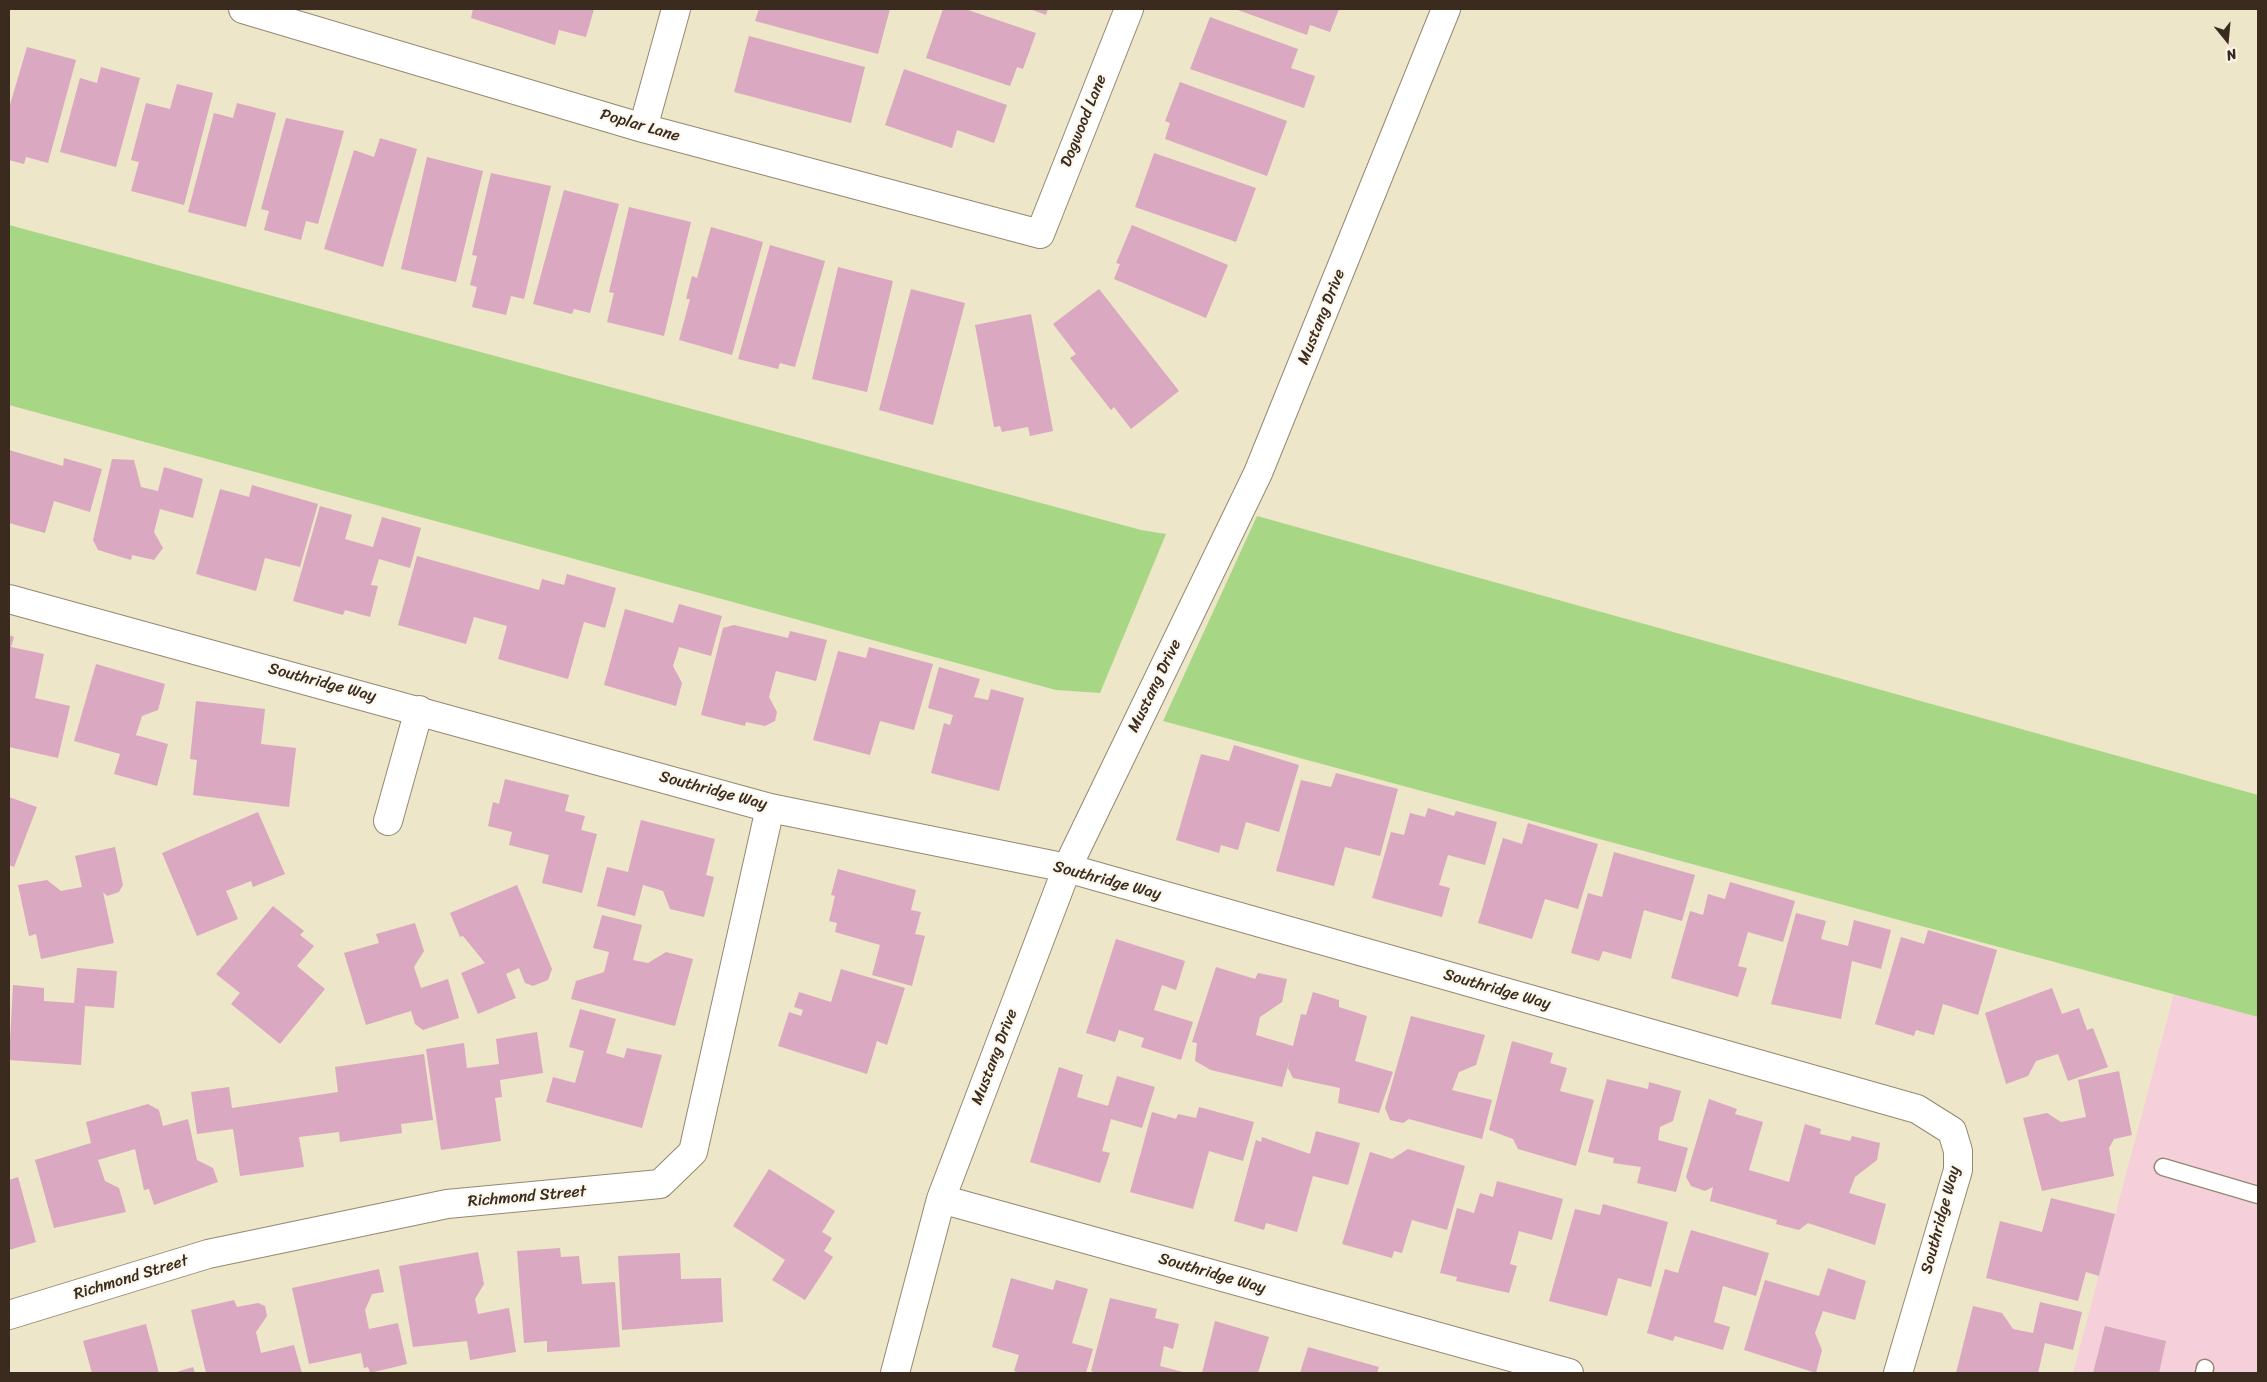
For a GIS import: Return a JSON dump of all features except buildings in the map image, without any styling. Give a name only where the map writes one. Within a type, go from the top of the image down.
[{"type":"street","name":"Poplar Lane","points":[[243,9],[643,128],[1040,234]]},
{"type":"street","points":[[643,128],[676,9]]},
{"type":"street","name":"Dogwood Lane","points":[[1040,234],[1129,9]]},
{"type":"street","name":"Mustang Drive","points":[[895,1373],[941,1199],[1067,868],[1258,473],[1446,9]]},
{"type":"street","name":"Southridge Way","points":[[9,599],[419,710],[770,808],[1067,868],[1917,1109],[1936,1119],[1952,1131],[1958,1151],[1958,1170],[1898,1373]]},
{"type":"street","points":[[388,820],[419,710]]},
{"type":"street","name":"Richmond Street","points":[[9,1315],[208,1254],[447,1204],[660,1184],[693,1152],[770,808]]},
{"type":"street","name":"Southridge Way","points":[[941,1199],[1569,1373]]},
{"type":"lane","points":[[2163,1167],[2258,1195]]},
{"type":"shaded area","points":[[2174,994],[2258,1017],[2258,1373],[2073,1373]]},
{"type":"green space","points":[[9,225],[1141,530],[1166,534],[1100,693],[1056,690],[9,405]]},
{"type":"green space","points":[[1257,516],[2258,795],[2258,1017],[1163,721]]}]
